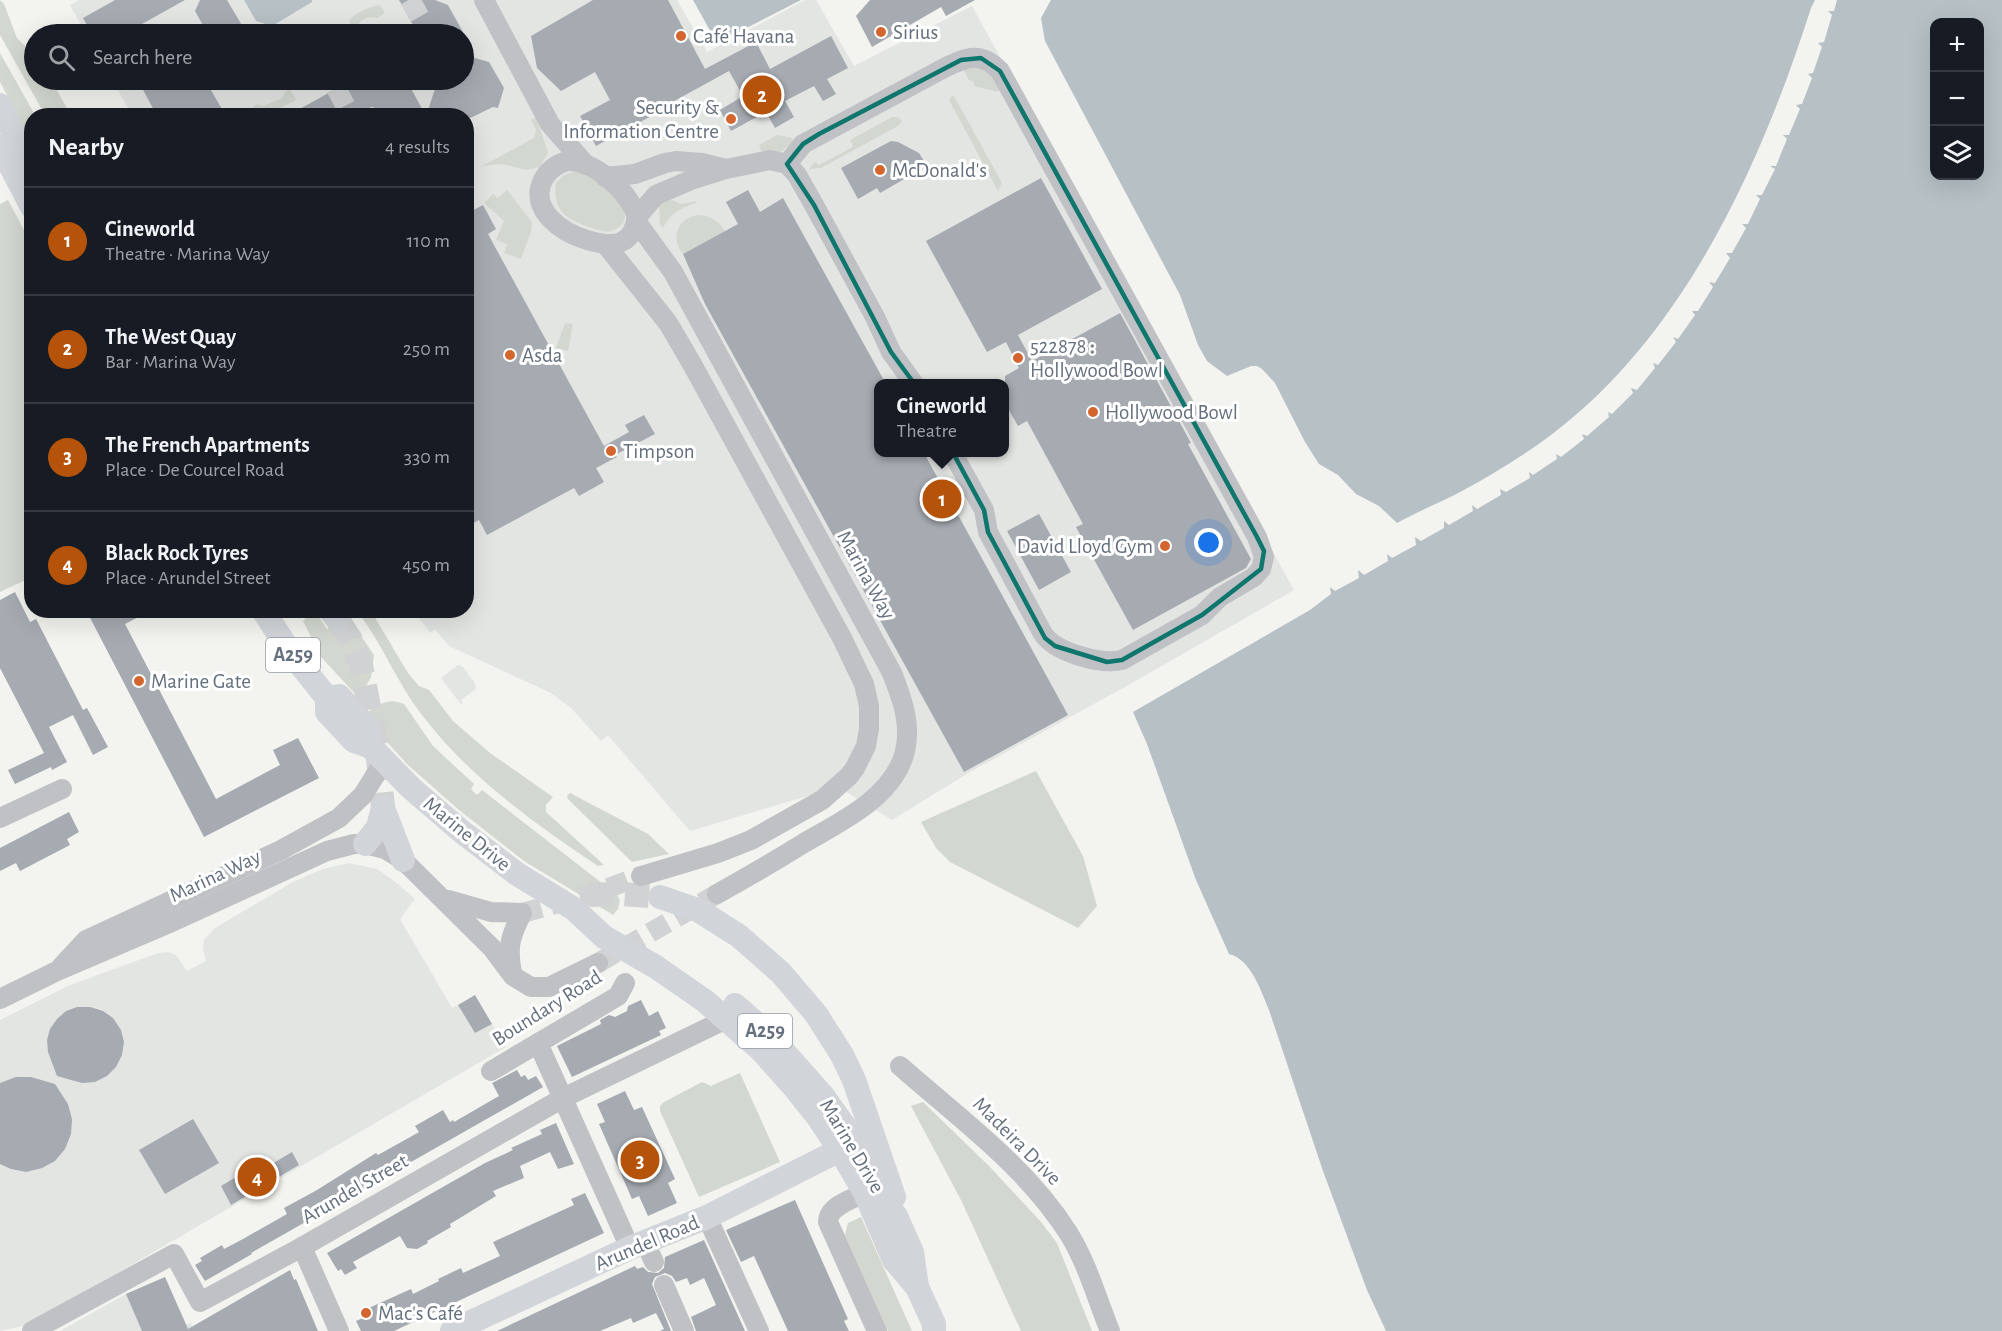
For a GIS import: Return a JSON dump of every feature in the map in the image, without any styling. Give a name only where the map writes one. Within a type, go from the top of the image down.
[{"type":"main road","points":[[0,105],[17,150],[24,177]]},
{"type":"main road","name":"Marine Drive","points":[[268,618],[288,649],[327,698],[339,696],[366,726],[378,754],[411,788],[461,831],[518,874],[574,909],[604,937],[656,967],[705,1000],[761,1050],[794,1086],[819,1117],[840,1150]]},
{"type":"main road","points":[[365,844],[378,827],[384,808],[404,860]]},
{"type":"main road","points":[[660,897],[698,910],[739,936],[781,973],[816,1014],[842,1055],[854,1080],[893,1193],[896,1216]]},
{"type":"main road","name":"Marine Drive","points":[[574,909],[612,923],[667,955],[716,988],[768,1034],[818,1089],[845,1127],[883,1199],[896,1216],[912,1252],[917,1287]]},
{"type":"main road","name":"A259","points":[[840,1150],[865,1193],[894,1260],[917,1287],[937,1329]]},
{"type":"main road","name":"Arundel Road","points":[[452,1331],[643,1251],[840,1150]]},
{"type":"street","points":[[484,0],[550,124],[586,166]]},
{"type":"street","points":[[787,164],[803,144],[819,134],[961,60],[981,58],[994,65],[1000,71],[1257,537],[1263,551],[1263,565],[1254,577],[1220,597],[1202,615],[1122,660],[1107,662],[1061,650],[1049,642],[1042,632],[988,532],[984,510],[954,457]]},
{"type":"street","points":[[550,124],[552,169]]},
{"type":"street","points":[[637,219],[628,199],[616,184],[575,161],[568,161],[552,169],[540,187],[540,198],[547,215],[556,226],[566,232],[606,246],[617,244],[626,238],[633,231],[646,205],[662,192],[726,169],[770,160],[787,164],[814,205],[875,317],[891,352],[910,379]]},
{"type":"street","points":[[605,177],[635,174],[676,161],[702,163],[726,169]]},
{"type":"street","name":"Marina Way","points":[[637,219],[673,272],[892,673],[904,703],[907,722],[903,758],[897,771],[878,794],[850,816],[717,894]]},
{"type":"street","points":[[606,246],[650,298],[692,364],[842,638],[864,684],[869,706],[868,737],[862,755],[855,768],[831,794],[744,843],[641,876]]},
{"type":"street","points":[[57,971],[86,940],[281,850],[339,818],[363,795],[378,754]]},
{"type":"street","points":[[0,818],[62,789]]},
{"type":"street","name":"Marina Way","points":[[0,999],[57,971],[145,934],[327,851],[344,846],[365,844],[385,849],[404,860],[492,948],[513,976]]},
{"type":"street","name":"Marina Way","points":[[441,898],[476,909],[522,913],[509,945],[513,976]]},
{"type":"street","points":[[513,976],[531,987],[549,987],[598,963]]},
{"type":"street","name":"Boundary Road","points":[[491,1071],[618,996],[625,983]]},
{"type":"street","name":"Arundel Street","points":[[32,1331],[174,1254],[200,1302],[302,1247],[563,1098],[716,1024],[724,1017]]},
{"type":"street","points":[[538,1043],[563,1098],[643,1251]]},
{"type":"street","name":"Madeira Drive","points":[[900,1066],[954,1111],[1019,1171],[1050,1207],[1080,1255],[1110,1331]]},
{"type":"street","points":[[865,1193],[832,1209],[828,1222],[877,1331]]},
{"type":"street","points":[[707,1217],[759,1331]]},
{"type":"street","points":[[302,1247],[339,1331]]},
{"type":"street","points":[[664,1286],[684,1331]]},
{"type":"highlighted area","points":[[981,58],[1000,71],[1257,537],[1264,551],[1261,569],[1202,615],[1122,660],[1107,662],[1055,646],[1045,638],[988,532],[984,510],[919,390],[891,352],[814,205],[787,164],[803,144],[819,134],[961,60]]},
{"type":"shaded area","points":[[0,0],[4,4],[17,38],[24,45],[24,78],[0,35]]},
{"type":"shaded area","points":[[79,0],[244,0],[256,21],[312,0],[677,0],[707,52],[805,0],[816,0],[854,66],[972,6],[1294,590],[970,772],[892,820],[838,787],[690,831],[608,735],[601,741],[571,708],[551,693],[449,646],[435,629],[430,633],[419,618],[474,618],[474,108],[128,108],[118,90],[474,90],[474,24],[80,24],[70,5]]},
{"type":"shaded area","points":[[244,0],[312,0],[275,24],[256,21]]},
{"type":"shaded area","points":[[693,0],[801,0],[717,43]]},
{"type":"shaded area","points":[[1051,0],[1815,0],[1768,126],[1742,185],[1679,297],[1641,348],[1599,394],[1540,443],[1474,485],[1397,523],[1379,506],[1356,494],[1338,475],[1319,464],[1305,442],[1275,383],[1262,369],[1251,366],[1227,376],[1207,361],[1198,345],[1180,295],[1045,41],[1041,18]]},
{"type":"shaded area","points":[[1837,0],[2002,0],[2002,1331],[1386,1331],[1367,1290],[1323,1171],[1269,1010],[1249,969],[1237,957],[1229,954],[1196,880],[1147,744],[1133,712],[1310,610],[1331,594],[1330,587],[1335,591],[1359,578],[1358,570],[1364,575],[1388,561],[1387,554],[1392,558],[1416,545],[1415,537],[1421,541],[1444,528],[1444,521],[1449,525],[1473,511],[1472,505],[1477,509],[1501,495],[1500,489],[1506,492],[1530,478],[1529,472],[1533,475],[1557,459],[1556,454],[1561,457],[1584,439],[1582,434],[1587,436],[1609,417],[1608,412],[1612,414],[1633,393],[1631,388],[1637,390],[1655,368],[1653,363],[1658,365],[1676,342],[1673,337],[1678,339],[1695,315],[1692,311],[1698,311],[1713,287],[1709,282],[1715,283],[1730,258],[1726,253],[1732,253],[1746,228],[1742,224],[1748,224],[1760,199],[1756,195],[1762,195],[1775,169],[1770,166],[1776,166],[1787,139],[1783,135],[1789,135],[1800,109],[1796,105],[1802,104],[1812,78],[1808,74],[1813,73],[1822,47],[1818,43],[1824,42],[1832,15],[1828,11],[1834,11]]},
{"type":"shaded area","points":[[380,5],[385,13],[377,18],[363,19],[359,24],[350,24],[349,21],[352,18],[371,7]]},
{"type":"shaded area","points":[[0,53],[31,108],[24,108],[24,127],[0,82]]},
{"type":"shaded area","points":[[970,63],[990,71],[1000,89],[998,92],[974,86],[974,82],[969,80],[963,69]]},
{"type":"shaded area","points":[[31,90],[57,90],[67,108],[41,108]]},
{"type":"shaded area","points":[[291,90],[296,100],[280,108],[253,107],[257,104],[263,106],[282,98],[286,91]]},
{"type":"shaded area","points":[[952,96],[1002,183],[998,191],[949,100]]},
{"type":"shaded area","points":[[536,117],[548,152],[540,167],[527,170],[502,164],[482,166],[534,138],[536,130],[531,120]]},
{"type":"shaded area","points":[[892,117],[898,117],[902,121],[898,126],[821,168],[809,169],[815,162],[819,165],[853,147],[850,140]]},
{"type":"shaded area","points":[[777,135],[792,138],[795,141],[778,154],[761,151],[759,145]]},
{"type":"shaded area","points":[[577,171],[603,183],[616,197],[625,217],[620,226],[609,232],[592,228],[569,218],[559,208],[555,193],[556,183],[564,175]]},
{"type":"shaded area","points":[[507,190],[532,222],[531,232],[521,259],[504,253],[507,244],[496,240],[504,221],[484,203],[493,194],[498,198]]},
{"type":"shaded area","points":[[666,197],[681,204],[697,201],[676,212],[663,228],[660,225],[659,203]]},
{"type":"shaded area","points":[[8,200],[24,230],[24,581],[0,592],[0,204]]},
{"type":"shaded area","points":[[697,215],[713,219],[725,231],[683,254],[677,242],[678,230],[680,225],[690,217]]},
{"type":"shaded area","points":[[565,323],[573,324],[568,351],[556,348]]},
{"type":"shaded area","points":[[306,618],[320,618],[327,629],[341,618],[349,618],[374,655],[371,677],[359,698],[321,657],[303,621]]},
{"type":"shaded area","points":[[362,618],[375,618],[408,673],[419,686],[429,690],[453,721],[490,753],[553,797],[546,805],[546,812],[604,865],[598,866],[550,833],[481,779],[440,737],[413,703]]},
{"type":"shaded area","points":[[458,665],[463,667],[475,683],[476,689],[461,700],[463,704],[441,678]]},
{"type":"shaded area","points":[[393,701],[404,704],[433,746],[474,784],[471,789],[477,795],[482,790],[616,894],[620,900],[618,909],[613,915],[524,861],[459,810],[408,765],[366,719],[373,708]]},
{"type":"shaded area","points":[[1036,771],[1083,856],[1097,906],[1078,928],[950,862],[936,848],[921,822]]},
{"type":"shaded area","points":[[570,793],[648,834],[669,854],[632,862],[568,799],[567,796]]},
{"type":"shaded area","points":[[349,863],[377,869],[415,899],[400,919],[452,1008],[458,1005],[475,1033],[492,1024],[506,1047],[28,1325],[0,1331],[0,1020],[68,986],[158,953],[168,952],[176,955],[187,971],[206,961],[203,949],[204,940],[215,928],[293,882],[323,869]]},
{"type":"shaded area","points":[[740,1073],[780,1162],[699,1197],[660,1111],[660,1106],[702,1082],[711,1086]]},
{"type":"shaded area","points":[[923,1102],[989,1166],[1041,1222],[1057,1243],[1092,1331],[1021,1331],[961,1200],[911,1106]]},
{"type":"shaded area","points":[[861,1217],[912,1331],[888,1331],[847,1240],[845,1235],[848,1223]]},
{"type":"shaded area","points":[[165,1277],[186,1324],[191,1323],[194,1331],[60,1331],[126,1294]]},
{"type":"building","points":[[115,0],[185,0],[142,24],[86,24],[83,18]]},
{"type":"building","points":[[200,0],[227,0],[241,24],[202,24],[195,11]]},
{"type":"building","points":[[399,0],[435,0],[448,5],[458,24],[412,24]]},
{"type":"building","points":[[593,0],[668,0],[705,69],[756,42],[770,69],[831,36],[848,68],[827,79],[836,94],[823,101],[814,86],[785,101],[794,117],[775,128],[766,112],[731,131],[720,110],[743,96],[729,71],[596,146],[580,116],[610,100],[595,72],[561,91],[537,68],[531,36]]},
{"type":"building","name":"Sirius","points":[[870,0],[975,0],[946,16],[941,7],[872,47],[856,16]]},
{"type":"building","points":[[474,58],[489,62],[504,88],[498,108],[493,107],[474,116],[474,108],[429,108],[435,90],[474,90]]},
{"type":"building","points":[[143,90],[211,90],[221,108],[153,108]]},
{"type":"building","points":[[334,90],[412,90],[422,108],[371,107],[301,108]]},
{"type":"building","name":"McDonald's","points":[[891,141],[898,142],[919,153],[927,166],[880,193],[877,188],[858,199],[841,168]]},
{"type":"building","points":[[1041,178],[1102,289],[1018,335],[1032,361],[1120,313],[1251,559],[1246,568],[1133,630],[1076,527],[1083,524],[1027,421],[1018,426],[1009,410],[1009,379],[1005,379],[1005,376],[1019,368],[1006,342],[987,352],[926,241]]},
{"type":"building","points":[[748,190],[760,212],[783,198],[883,379],[874,379],[874,457],[926,457],[1068,715],[964,772],[705,304],[683,254],[738,224],[726,202]]},
{"type":"building","name":"Asda","points":[[483,205],[496,229],[488,234],[604,446],[629,432],[625,425],[644,415],[655,434],[596,468],[604,482],[579,496],[574,488],[487,535],[479,520],[474,523],[474,210]]},
{"type":"building","points":[[1039,514],[1071,572],[1039,590],[1007,531]]},
{"type":"building","points":[[15,592],[24,610],[24,618],[28,618],[30,622],[36,619],[83,710],[87,708],[108,747],[93,755],[73,715],[49,727],[67,762],[15,784],[8,770],[44,753],[0,668],[0,600]]},
{"type":"building","name":"Marine Gate","points":[[90,618],[137,618],[125,624],[216,799],[280,765],[273,750],[298,738],[319,778],[204,837]]},
{"type":"building","points":[[69,812],[79,832],[67,839],[70,845],[20,871],[16,863],[0,871],[0,848]]},
{"type":"building","points":[[475,995],[492,1024],[475,1033],[458,1005]]},
{"type":"building","points":[[641,1000],[649,1016],[658,1011],[666,1028],[659,1031],[661,1035],[572,1077],[557,1046],[601,1024],[600,1020],[609,1015],[615,1017],[627,1011],[628,1006]]},
{"type":"building","points":[[77,1007],[90,1007],[103,1011],[113,1018],[121,1030],[124,1042],[122,1055],[116,1067],[107,1076],[95,1082],[82,1083],[57,1076],[48,1052],[47,1040],[50,1029],[66,1011]]},
{"type":"building","points":[[517,1070],[521,1077],[525,1075],[528,1080],[536,1076],[543,1087],[205,1281],[195,1265],[202,1261],[200,1258],[222,1245],[224,1249],[287,1214],[284,1208],[376,1153],[378,1155],[419,1132],[415,1126],[443,1110],[450,1122],[453,1120],[454,1122],[499,1096],[492,1083]]},
{"type":"building","points":[[16,1077],[31,1077],[55,1084],[68,1104],[72,1119],[71,1134],[65,1149],[55,1161],[42,1168],[26,1172],[0,1164],[0,1083]]},
{"type":"building","points":[[625,1091],[634,1110],[642,1107],[675,1179],[668,1183],[677,1203],[648,1216],[639,1196],[632,1199],[599,1124],[605,1122],[597,1104]]},
{"type":"building","points":[[193,1119],[219,1163],[165,1194],[139,1150]]},
{"type":"building","points":[[556,1123],[574,1164],[558,1169],[550,1152],[520,1166],[524,1178],[493,1191],[496,1196],[450,1224],[451,1227],[427,1241],[428,1243],[417,1249],[407,1248],[400,1236],[353,1262],[357,1268],[345,1275],[341,1269],[338,1271],[327,1253],[485,1163],[513,1150],[511,1148],[542,1134],[540,1130]]},
{"type":"building","points":[[292,1152],[299,1165],[231,1205],[221,1186],[261,1162],[265,1168]]},
{"type":"building","points":[[585,1193],[604,1233],[394,1331],[361,1331],[356,1321],[363,1318],[360,1312],[411,1289],[413,1294],[461,1268],[463,1273],[500,1256],[493,1242],[574,1205],[571,1199]]},
{"type":"building","points":[[795,1200],[848,1319],[844,1321],[849,1331],[788,1331],[754,1256],[741,1262],[726,1230]]},
{"type":"building","points":[[704,1240],[745,1331],[696,1331],[691,1317],[716,1305],[704,1278],[690,1285],[687,1278],[676,1282],[672,1276],[665,1273],[655,1277],[652,1284],[671,1331],[660,1331],[664,1329],[656,1313],[633,1323],[631,1318],[600,1331],[497,1331],[635,1266],[637,1269],[643,1267],[648,1272],[658,1273],[664,1268],[665,1257]]},
{"type":"building","points":[[290,1270],[318,1331],[142,1331],[126,1294],[165,1277],[188,1329]]},
{"type":"tunnel","points":[[406,13],[429,0]]},
{"type":"tunnel","points":[[337,90],[347,108]]},
{"type":"tunnel","points":[[338,620],[351,640],[361,665],[377,748],[383,808]]},
{"type":"tunnel","points":[[522,913],[589,895],[641,876]]},
{"type":"tunnel","points":[[589,895],[622,894],[660,897]]},
{"type":"tunnel","points":[[598,963],[717,894]]},
{"type":"place","name":"Sirius","points":[[881,32]]},
{"type":"place","name":"Café Havana","points":[[681,36]]},
{"type":"place","name":"The West Quay","points":[[762,95]]},
{"type":"place","name":"Security & Information Centre","points":[[731,119]]},
{"type":"place","name":"McDonald's","points":[[880,170]]},
{"type":"place","name":"Asda","points":[[510,355]]},
{"type":"place","name":"522878 : Hollywood Bowl","points":[[1018,358]]},
{"type":"place","name":"Hollywood Bowl","points":[[1093,412]]},
{"type":"place","name":"Timpson","points":[[611,451]]},
{"type":"place","name":"Cineworld","points":[[942,499]]},
{"type":"place","name":"David Lloyd Gym","points":[[1165,546]]},
{"type":"place","name":"Marine Gate","points":[[139,681]]},
{"type":"place","name":"The French Apartments","points":[[640,1160]]},
{"type":"place","name":"Black Rock Tyres","points":[[257,1177]]},
{"type":"place","name":"Mac's Café","points":[[366,1313]]}]
